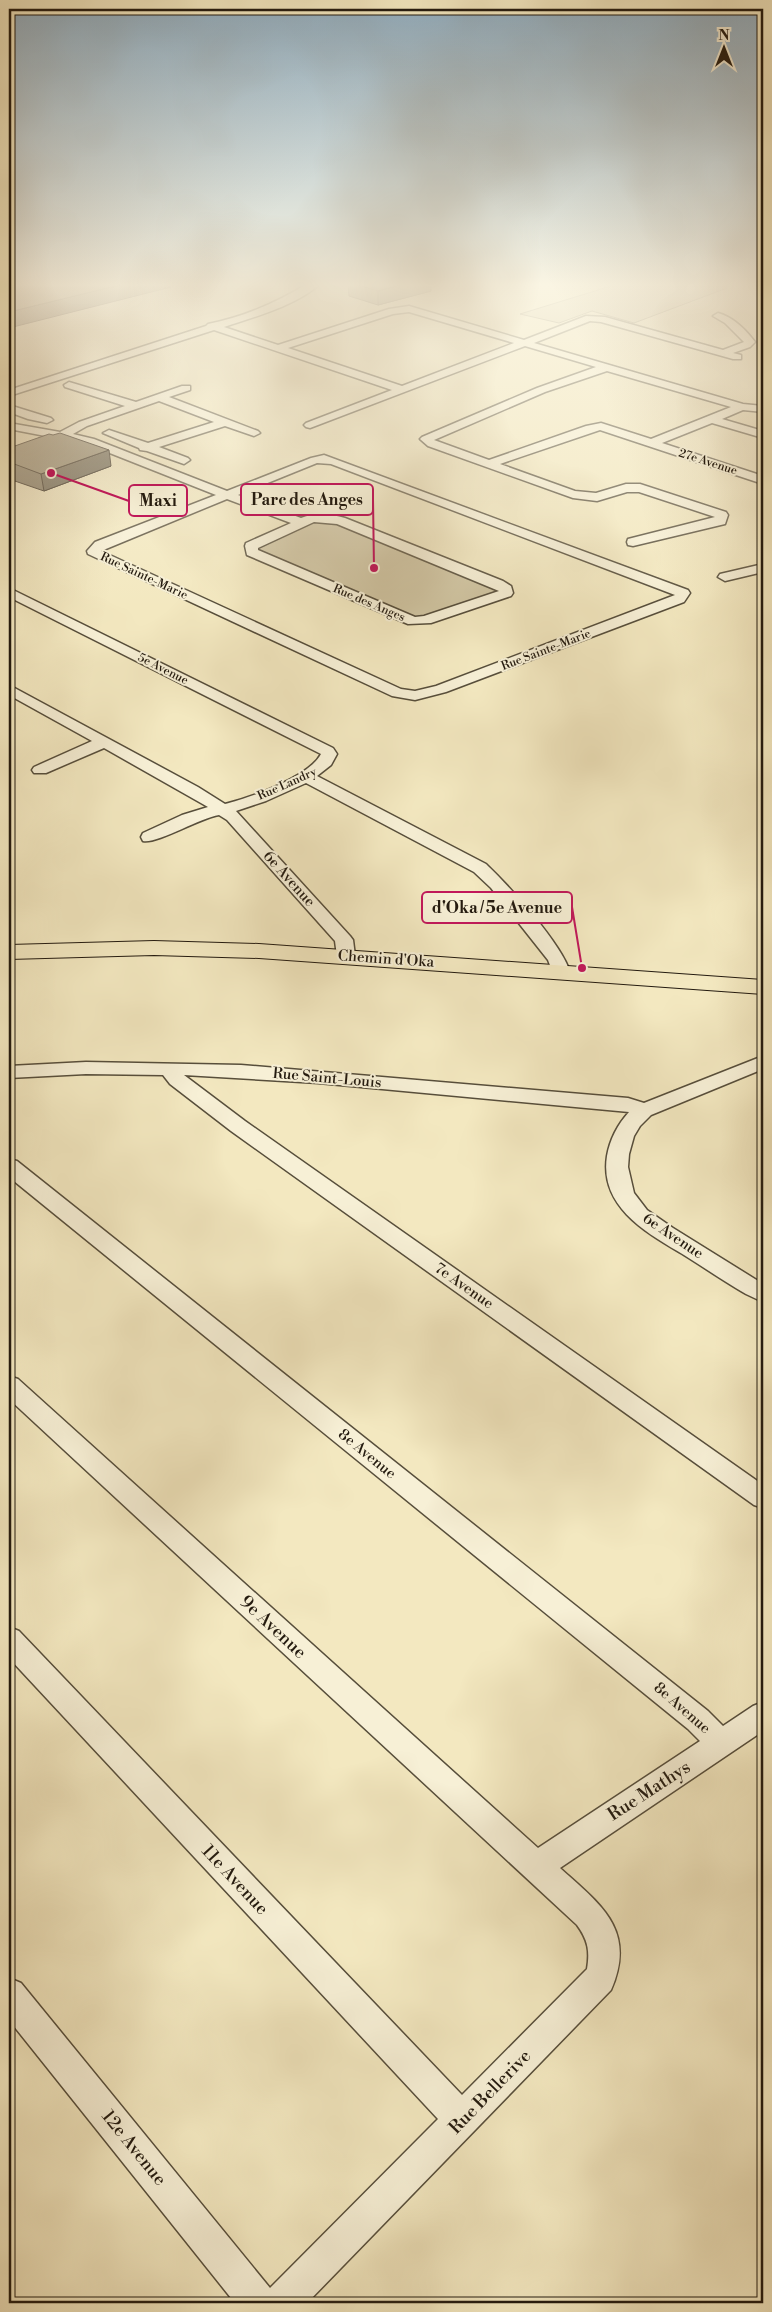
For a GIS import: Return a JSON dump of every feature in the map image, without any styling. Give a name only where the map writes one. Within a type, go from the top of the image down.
[{"type":"main road","name":"Chemin d'Oka","points":[[9,952],[188,948],[346,956],[763,988]]},
{"type":"street","points":[[9,407],[56,390]]},
{"type":"street","points":[[84,390],[135,406]]},
{"type":"street","points":[[63,435],[82,424],[180,390]]},
{"type":"street","points":[[310,425],[403,390]]},
{"type":"street","points":[[544,390],[426,439],[432,444],[573,494],[597,497],[626,488],[640,488],[722,514],[721,521],[634,542]]},
{"type":"street","points":[[685,390],[742,407],[763,409]]},
{"type":"street","points":[[158,397],[254,433]]},
{"type":"street","points":[[9,407],[32,417],[66,424],[82,424],[184,460]]},
{"type":"street","points":[[653,442],[742,407]]},
{"type":"street","points":[[712,419],[763,435]]},
{"type":"street","points":[[123,454],[225,422]]},
{"type":"street","points":[[9,426],[90,441],[300,522]]},
{"type":"street","name":"27e Avenue","points":[[489,464],[596,427],[607,427],[653,442],[667,449],[763,480]]},
{"type":"street","name":"Rue Sainte-Marie","points":[[324,459],[683,593],[679,599],[441,689],[416,696],[398,693],[100,556],[93,551],[100,545],[226,495],[315,460],[324,459]]},
{"type":"street","name":"Rue des Anges","points":[[312,518],[336,519],[498,584],[506,589],[506,593],[426,620],[413,621],[252,552],[251,546],[300,522],[312,518]]},
{"type":"street","points":[[725,577],[763,568]]},
{"type":"street","name":"5e Avenue","points":[[9,592],[318,746]]},
{"type":"street","name":"6e Avenue","points":[[9,689],[222,808],[233,816],[344,940],[346,956]]},
{"type":"street","points":[[40,770],[104,742]]},
{"type":"street","name":"Rue Landry","points":[[222,808],[238,805],[307,777],[320,769],[328,760],[329,754],[318,746]]},
{"type":"street","points":[[307,777],[480,868],[497,884],[557,959],[561,972]]},
{"type":"street","points":[[148,837],[200,814],[222,808]]},
{"type":"street","name":"6e Avenue","points":[[763,1062],[644,1110],[632,1122],[623,1137],[618,1154],[619,1183],[627,1200],[643,1216],[666,1234],[763,1294]]},
{"type":"street","name":"Rue Saint-Louis","points":[[9,1072],[62,1069],[174,1069],[294,1075],[628,1104],[644,1110]]},
{"type":"street","name":"7e Avenue","points":[[174,1069],[173,1075],[177,1080],[238,1126],[763,1498]]},
{"type":"street","name":"8e Avenue","points":[[9,1166],[698,1720],[722,1744]]},
{"type":"street","name":"9e Avenue","points":[[9,1385],[537,1869]]},
{"type":"street","name":"11e Avenue","points":[[9,1639],[462,2120]]},
{"type":"street","name":"Rue Mathys","points":[[537,1869],[553,1854],[722,1744],[763,1715]]},
{"type":"street","name":"Rue Bellerive","points":[[281,2303],[600,1978],[603,1970],[605,1942],[600,1928],[588,1914],[537,1869]]},
{"type":"street","name":"12e Avenue","points":[[9,1994],[258,2303]]},
{"type":"shaded area","points":[[332,518],[506,589],[413,621],[252,552],[300,522]]},
{"type":"building","points":[[60,433],[109,450],[41,474],[9,462],[9,451],[15,448],[12,447],[49,434]]},
{"type":"place","name":"Maxi","points":[[51,473]]},
{"type":"place","name":"Parc des Anges","points":[[374,568]]},
{"type":"place","name":"d'Oka / 5e Avenue","points":[[582,968]]}]
